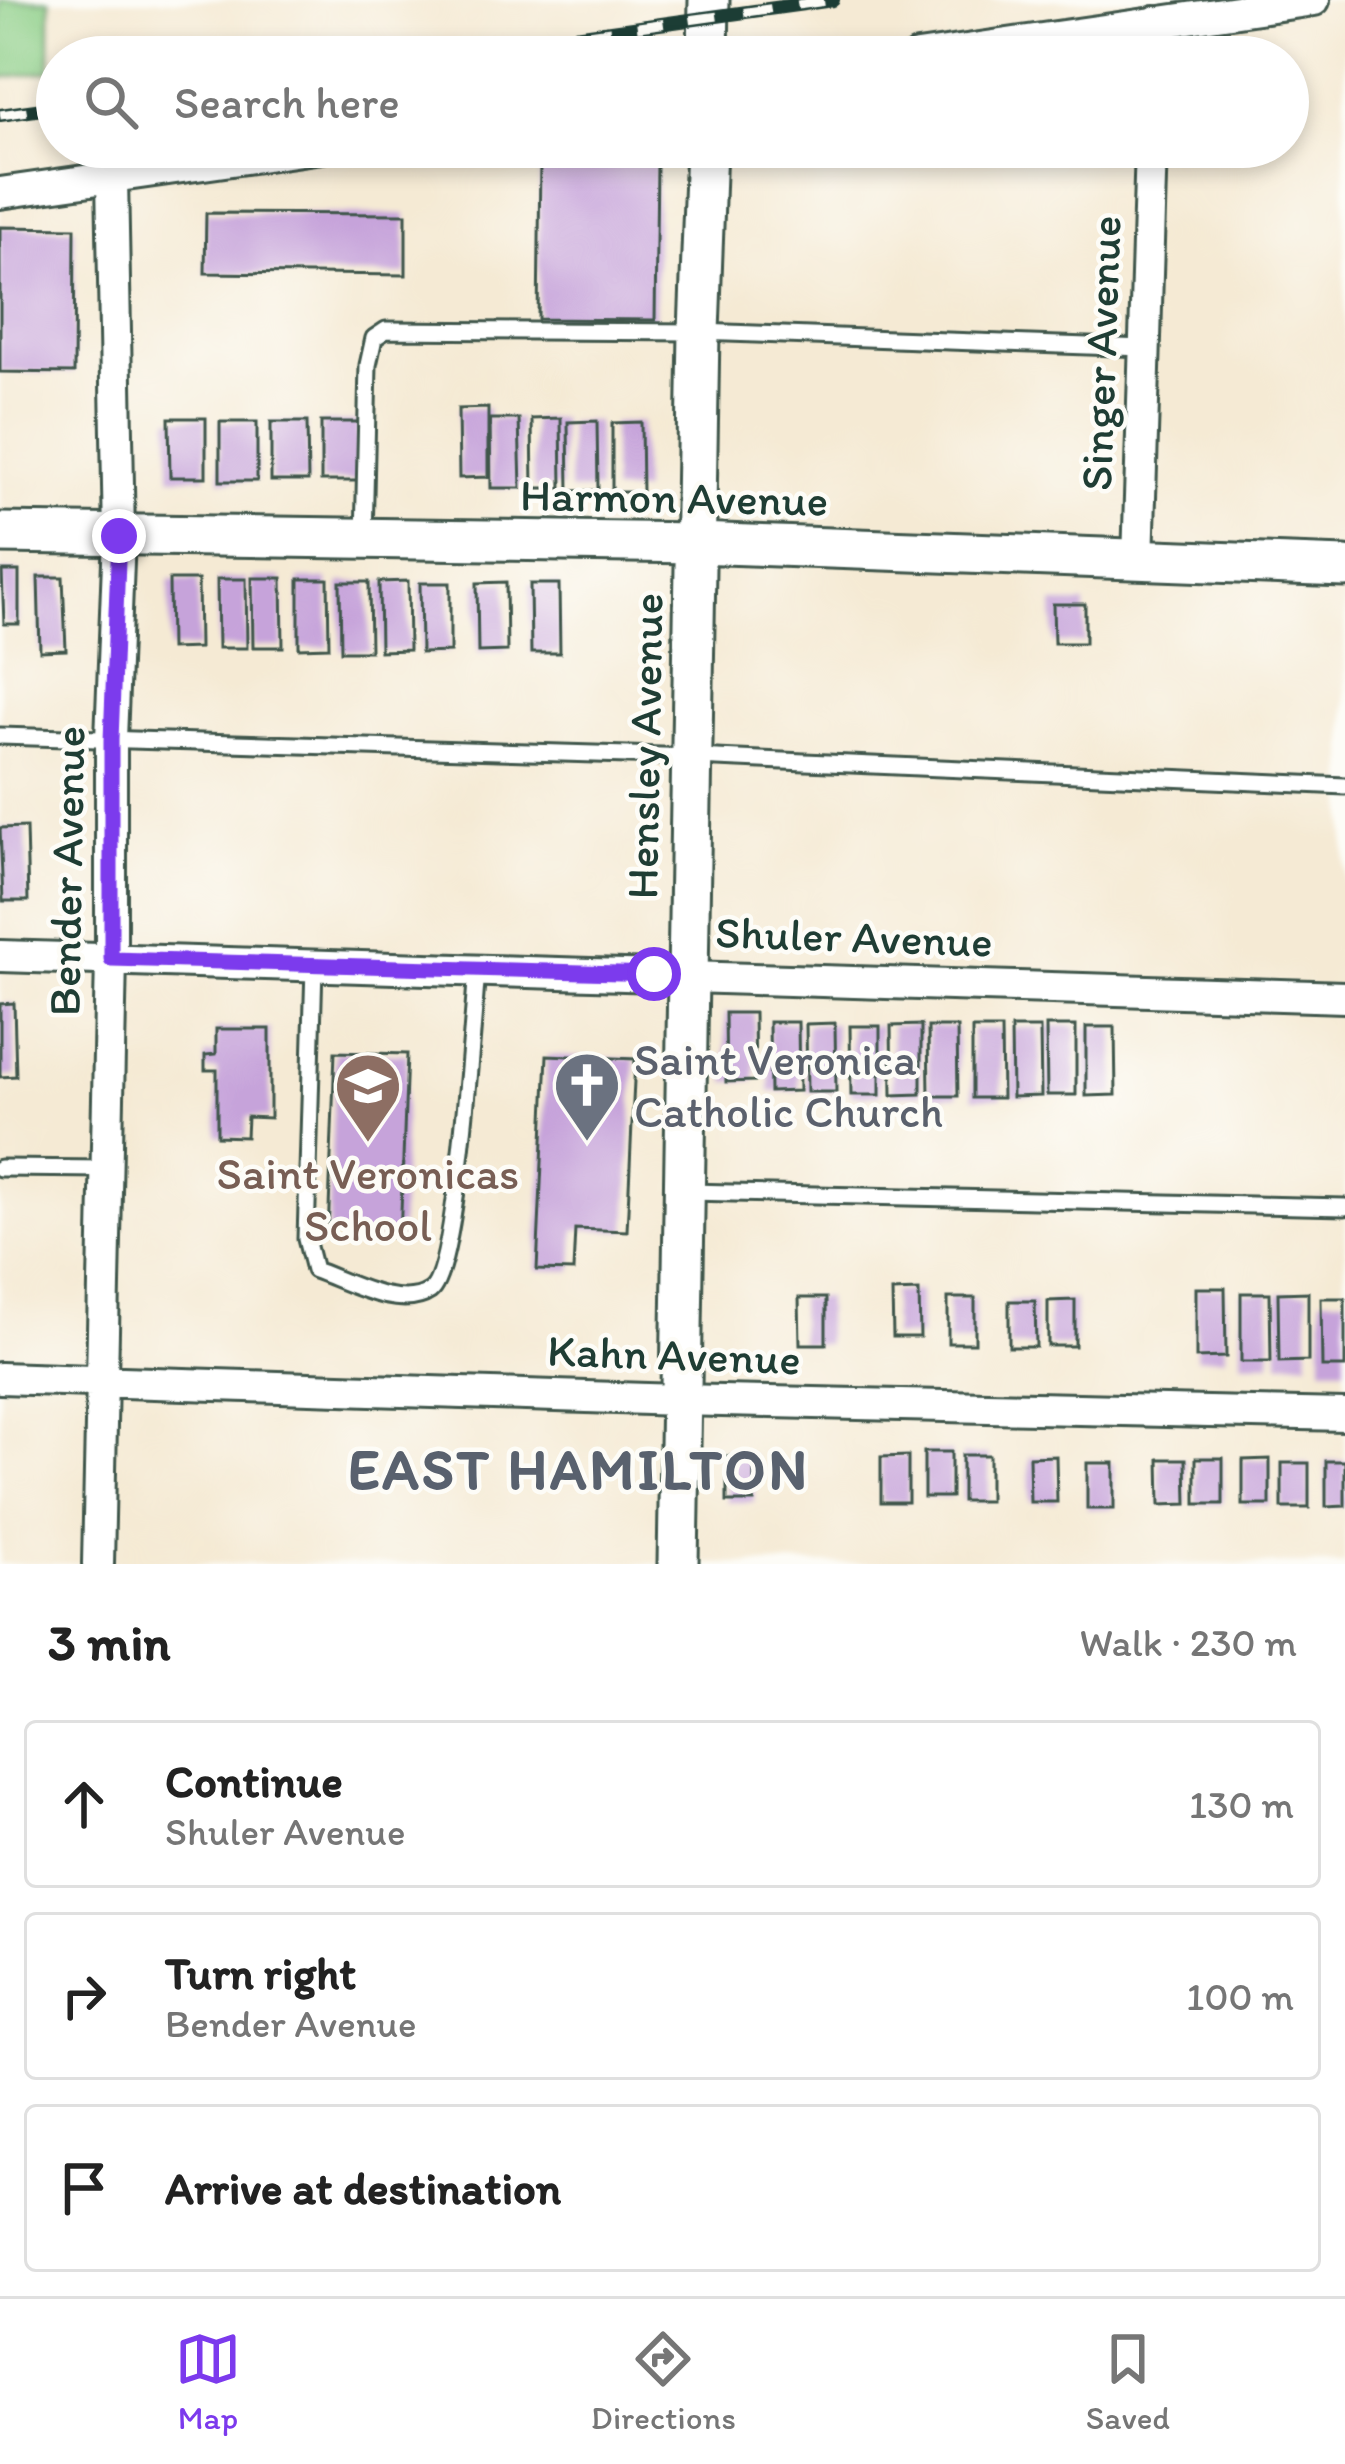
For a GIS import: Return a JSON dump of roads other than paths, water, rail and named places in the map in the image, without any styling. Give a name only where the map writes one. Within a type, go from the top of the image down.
[{"type":"street","points":[[708,36],[709,0]]},
{"type":"street","points":[[1060,36],[1314,0]]},
{"type":"street","points":[[1155,22],[1155,36]]},
{"type":"street","points":[[0,193],[184,168]]},
{"type":"street","name":"Hensley Avenue","points":[[678,1564],[705,168]]},
{"type":"street","name":"Singer Avenue","points":[[1138,561],[1150,168]]},
{"type":"street","name":"Bender Avenue","points":[[98,1564],[111,740],[119,536],[112,179]]},
{"type":"street","name":"Harmon Avenue","points":[[0,532],[696,543],[1345,567]]},
{"type":"street","name":"Shuler Avenue","points":[[0,956],[1345,997]]},
{"type":"street","name":"Kahn Avenue","points":[[0,1378],[1345,1415]]},
{"type":"lane","points":[[364,539],[368,365],[378,333],[699,332],[1144,348]]},
{"type":"lane","points":[[0,736],[695,758],[1345,786]]},
{"type":"lane","points":[[314,967],[306,1240],[314,1270],[394,1297],[429,1292],[439,1281],[453,1219],[478,969]]},
{"type":"lane","points":[[0,1168],[107,1169]]},
{"type":"lane","points":[[683,1192],[1345,1207]]},
{"type":"railway","points":[[574,36],[833,0]]},
{"type":"railway","points":[[0,115],[36,110]]},
{"type":"place","name":"Saint Veronica Catholic Church","points":[[587,1144]]},
{"type":"place","name":"Saint Veronicas School","points":[[368,1145]]},
{"type":"district","name":"EAST HAMILTON","points":[[579,1469]]}]
